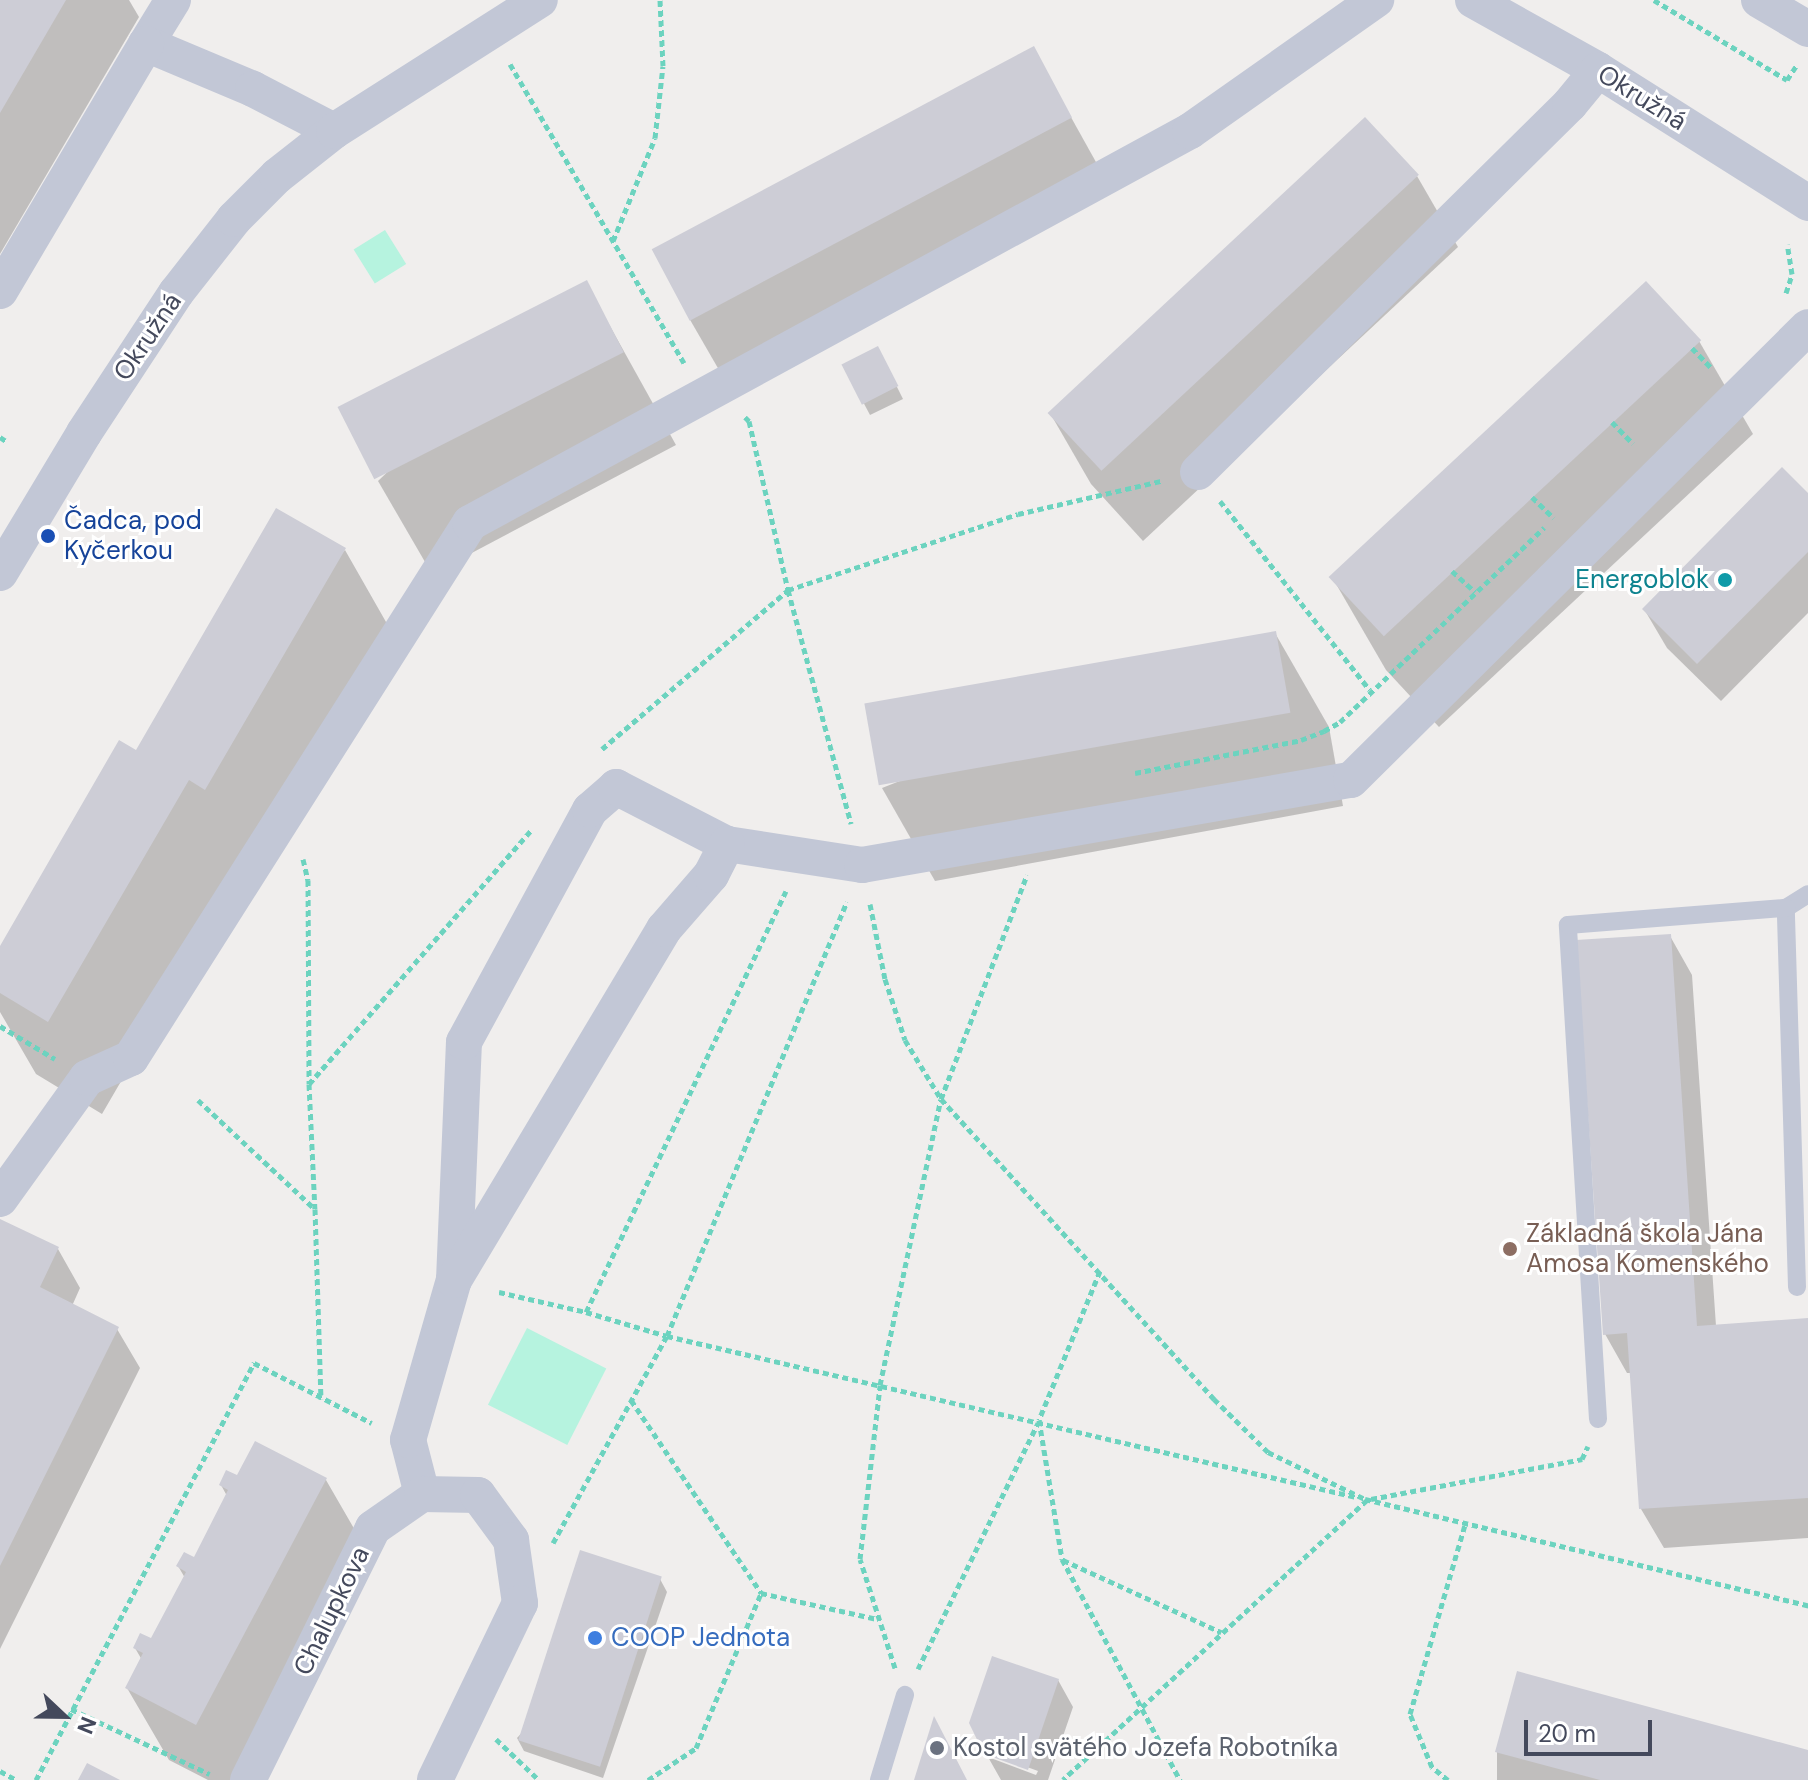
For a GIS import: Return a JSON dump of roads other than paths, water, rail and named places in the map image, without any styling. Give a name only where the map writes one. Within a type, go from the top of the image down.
[{"type":"street","points":[[0,291],[173,0]]},
{"type":"street","name":"Okružná","points":[[0,573],[84,433],[176,293],[234,219],[277,176],[334,131],[540,0]]},
{"type":"street","points":[[0,1199],[87,1078],[131,1058],[470,523],[1190,131],[1376,0]]},
{"type":"street","name":"Okružná","points":[[1473,0],[1598,70],[1808,203]]},
{"type":"street","points":[[1759,0],[1806,42]]},
{"type":"street","points":[[146,44],[253,89],[334,131]]},
{"type":"street","points":[[1198,472],[1570,104],[1598,70]]},
{"type":"street","points":[[435,1780],[520,1603],[511,1540],[478,1495],[422,1494],[408,1440],[454,1280],[464,1042],[590,810],[616,787],[727,844],[862,865],[1351,780],[1808,327]]},
{"type":"street","points":[[454,1280],[664,929],[711,875],[727,844]]},
{"type":"street","name":"Chalupkova","points":[[248,1780],[373,1528],[422,1494]]},
{"type":"lane","points":[[1598,1419],[1568,925],[1786,908],[1808,894]]},
{"type":"lane","points":[[1786,908],[1797,1287]]},
{"type":"lane","points":[[879,1780],[905,1695]]},
{"type":"place","name":"Čadca, pod Kyčerkou","points":[[48,536]]},
{"type":"place","name":"Energoblok","points":[[1725,580]]},
{"type":"place","name":"Základná škola Jána Amosa Komenského","points":[[1510,1249]]},
{"type":"place","name":"COOP Jednota","points":[[595,1638]]},
{"type":"place","name":"Kostol svätého Jozefa Robotníka","points":[[937,1748]]}]
